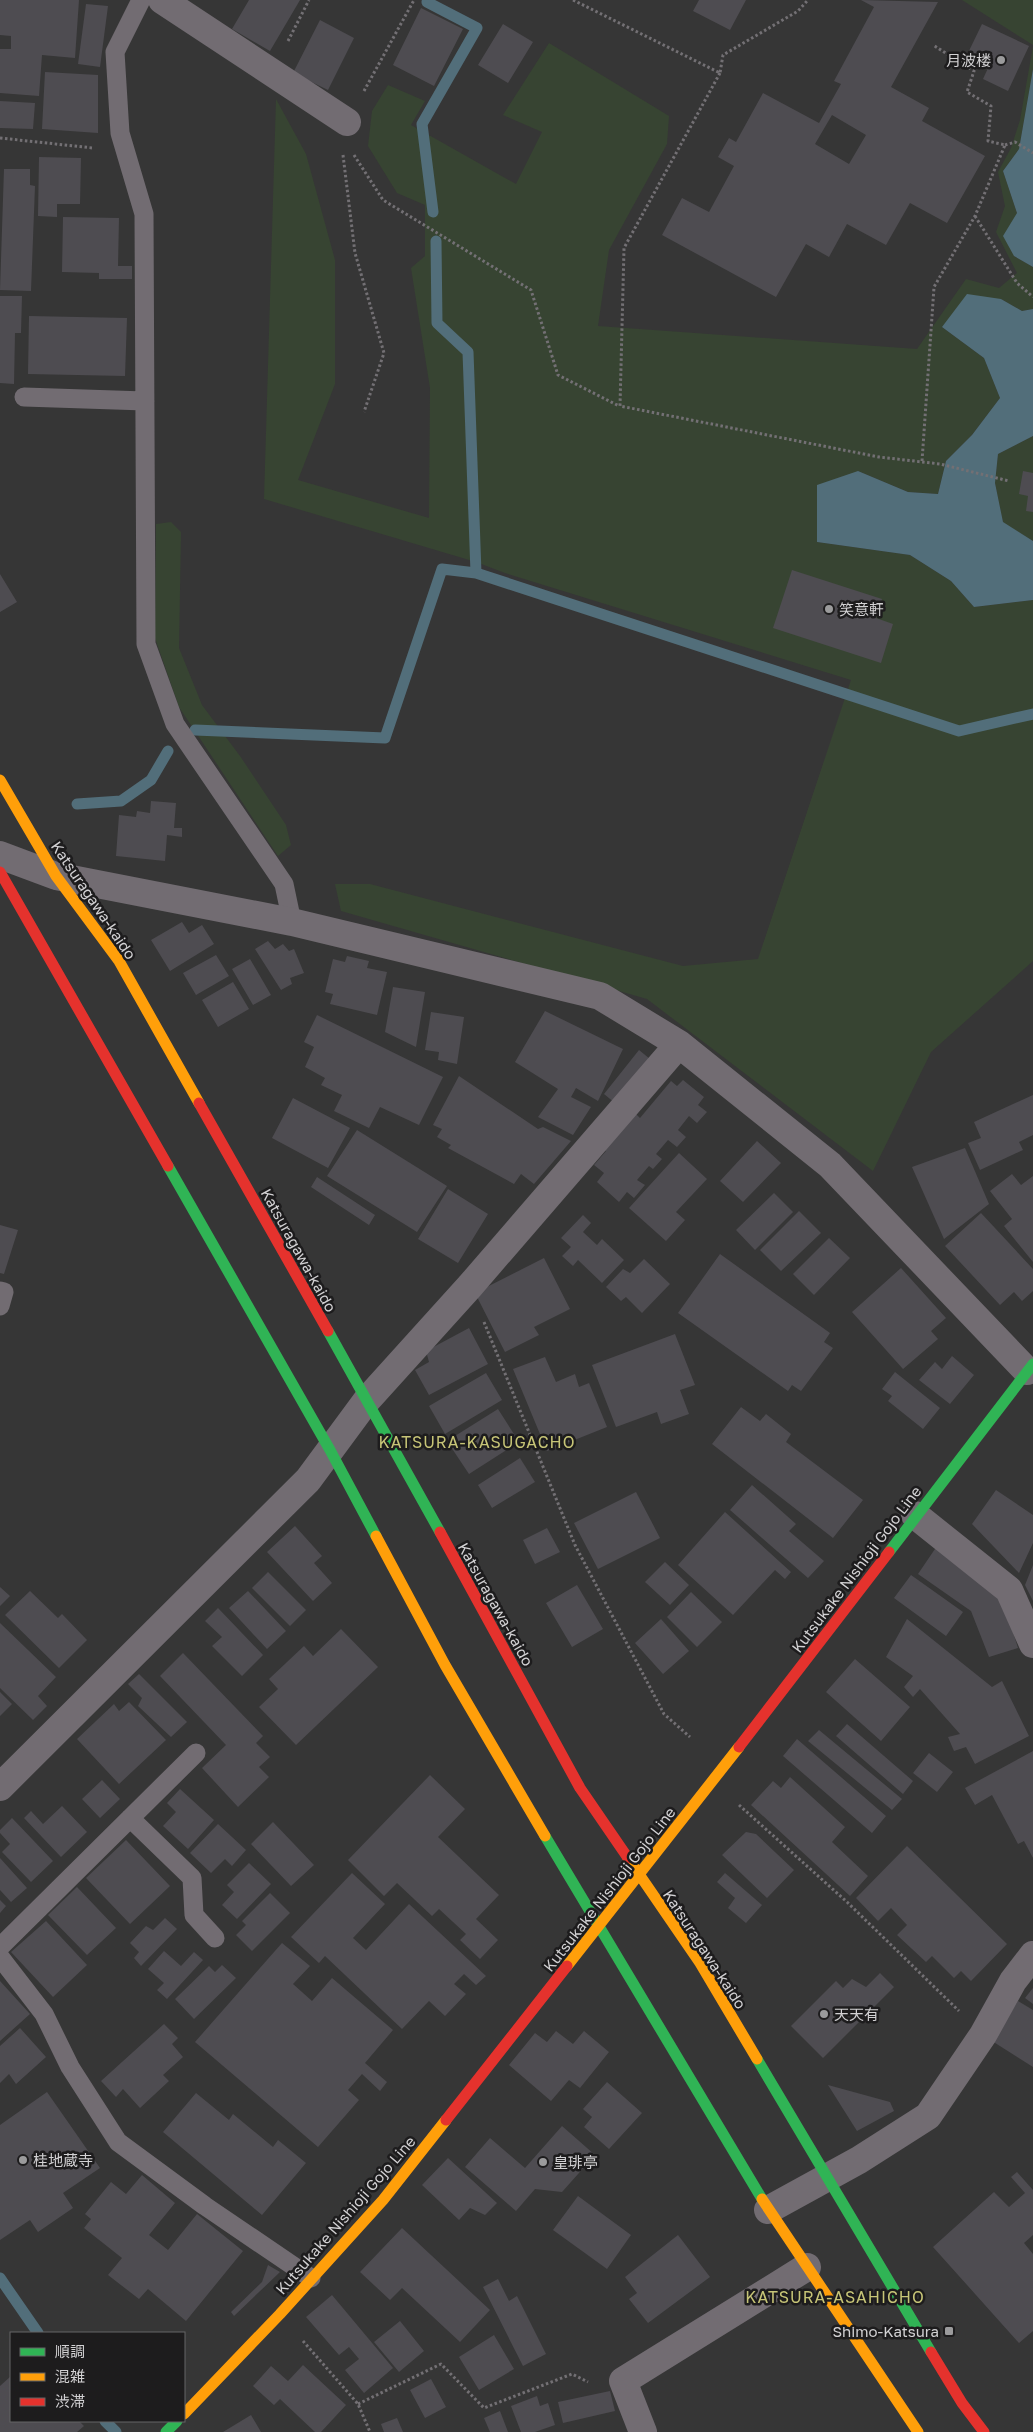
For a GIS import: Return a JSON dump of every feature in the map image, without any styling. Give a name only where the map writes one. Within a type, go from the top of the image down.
[{"type":"street","points":[[162,0],[272,73],[344,128]]},
{"type":"street","name":"Katsuragawa-kaido","points":[[0,780],[56,876],[119,960],[367,1400],[580,1788],[700,1963],[931,2353],[962,2403],[984,2432]]},
{"type":"street","points":[[0,855],[56,876],[292,922],[600,996],[679,1044],[830,1164],[1030,1367]]},
{"type":"street","points":[[0,872],[330,1450],[445,1665],[598,1926],[768,2210],[918,2432]]},
{"type":"street","points":[[0,1786],[308,1480],[367,1400],[470,1286],[679,1044]]},
{"type":"street","name":"Kutsukake Nishioji Gojo Line","points":[[185,2413],[280,2314],[382,2200],[640,1875],[1030,1367]]},
{"type":"street","points":[[915,1515],[1009,1590],[1033,1644]]},
{"type":"street","points":[[768,2210],[859,2160],[928,2116],[983,2035],[1013,1981],[1033,1955]]},
{"type":"street","points":[[643,2432],[623,2382],[807,2267]]},
{"type":"street","points":[[166,2432],[176,2422]]},
{"type":"lane","points":[[141,0],[115,52],[120,133],[144,214],[146,644],[175,724],[284,884],[292,922]]},
{"type":"lane","points":[[24,397],[145,401]]},
{"type":"lane","points":[[0,1290],[4,1292],[0,1306]]},
{"type":"lane","points":[[0,1946],[196,1753]]},
{"type":"lane","points":[[130,1818],[192,1878],[194,1915],[215,1938]]},
{"type":"lane","points":[[0,1958],[44,2014],[70,2067],[118,2142],[206,2206],[311,2278]]},
{"type":"path","points":[[272,73],[309,0]]},
{"type":"path","points":[[364,412],[384,353],[355,253],[344,128],[414,0]]},
{"type":"path","points":[[573,0],[720,73]]},
{"type":"path","points":[[620,406],[624,248],[720,73],[723,55],[798,11],[808,0]]},
{"type":"path","points":[[934,45],[974,71],[967,92],[991,106],[988,141],[1005,145],[1015,142],[1033,154]]},
{"type":"path","points":[[344,128],[382,200],[531,290],[558,374],[620,406],[879,457],[940,464],[1009,482]]},
{"type":"path","points":[[0,138],[126,152]]},
{"type":"path","points":[[922,461],[934,286],[975,216],[1005,145]]},
{"type":"path","points":[[975,216],[1017,283],[1033,296]]},
{"type":"path","points":[[470,1286],[575,1544],[664,1714],[690,1738]]},
{"type":"path","points":[[734,1801],[847,1902],[983,2035]]},
{"type":"path","points":[[280,2314],[358,2404],[370,2432]]},
{"type":"path","points":[[358,2404],[441,2364],[484,2408],[572,2374],[590,2383],[623,2382]]},
{"type":"green space","points":[[962,0],[1033,0],[1033,45]]},
{"type":"green space","points":[[549,43],[669,116],[667,144],[609,250],[598,326],[917,349],[966,279],[999,288],[1017,273],[996,232],[1005,206],[998,172],[1011,148],[1020,120],[1033,46],[1033,69],[1019,149],[1003,171],[1017,213],[1014,256],[1033,267],[1033,309],[1022,311],[1001,299],[942,327],[984,358],[1000,398],[972,435],[946,461],[938,494],[908,492],[858,471],[817,542],[910,555],[951,581],[974,607],[1033,600],[1033,961],[931,1052],[873,1171],[647,999],[341,911],[335,884],[370,884],[683,966],[758,959],[851,680],[505,573],[476,562],[264,499],[276,99],[306,154],[335,260],[335,384],[298,480],[429,518],[430,388],[411,268],[425,256],[425,205],[397,193],[368,146],[372,111],[388,85],[425,101],[411,125],[516,184],[542,132],[503,115]]},
{"type":"green space","points":[[1033,436],[1033,541],[1003,523],[995,483],[998,454]]},
{"type":"green space","points":[[171,522],[181,532],[179,648],[202,705],[240,756],[286,825],[291,845],[278,856],[179,707],[155,638],[156,524]]},
{"type":"water","points":[[1033,69],[1033,267],[1014,256],[1003,236],[1017,213],[1003,171],[1019,149]]},
{"type":"water","points":[[967,294],[1001,299],[1022,311],[1033,309],[1033,436],[998,454],[995,483],[1003,522],[1033,541],[1033,600],[974,607],[951,581],[910,555],[817,542],[817,485],[858,471],[908,492],[938,494],[946,461],[972,435],[1000,398],[984,358],[942,327]]},
{"type":"building","points":[[0,0],[79,0],[75,58],[42,55],[39,96],[0,93],[0,49],[11,49],[11,36],[0,35]]},
{"type":"building","points":[[249,0],[300,0],[270,51],[232,29]]},
{"type":"building","points":[[699,0],[746,0],[730,30],[693,11]]},
{"type":"building","points":[[861,0],[938,2],[891,87],[929,108],[922,121],[985,156],[947,223],[910,203],[886,245],[847,224],[829,257],[806,244],[776,297],[662,235],[682,198],[709,212],[734,166],[718,157],[729,138],[736,142],[763,93],[819,123],[841,84],[834,81],[874,7]],"holes":[[[832,115],[866,135],[849,164],[815,144]]]},
{"type":"building","points":[[86,4],[108,6],[100,67],[78,64]]},
{"type":"building","points":[[421,8],[463,29],[434,86],[393,65]]},
{"type":"building","points":[[320,20],[354,38],[328,90],[293,73]]},
{"type":"building","points":[[503,24],[533,42],[508,83],[478,65]]},
{"type":"building","name":"月波楼","points":[[982,24],[1029,46],[1008,91],[983,79],[989,66],[967,55]]},
{"type":"building","points":[[45,72],[98,75],[98,133],[42,129]]},
{"type":"building","points":[[0,101],[35,103],[33,129],[0,128]]},
{"type":"building","points":[[39,157],[81,158],[80,204],[57,204],[57,217],[38,216]]},
{"type":"building","points":[[4,169],[30,169],[30,185],[35,186],[31,291],[0,290]]},
{"type":"building","points":[[63,217],[119,218],[118,266],[132,266],[132,279],[99,279],[99,273],[62,272]]},
{"type":"building","points":[[0,296],[22,296],[21,333],[15,333],[14,384],[0,383]]},
{"type":"building","points":[[29,316],[127,318],[125,376],[28,374]]},
{"type":"building","points":[[1023,471],[1033,473],[1033,512],[1026,511],[1028,496],[1019,494]]},
{"type":"building","name":"笑意軒","points":[[792,570],[882,599],[876,618],[893,624],[881,663],[773,628]]},
{"type":"building","points":[[0,574],[17,602],[0,612]]},
{"type":"building","points":[[151,801],[176,803],[174,828],[182,828],[182,837],[167,835],[165,861],[116,856],[119,815],[136,817],[137,811],[150,813]]},
{"type":"building","points":[[182,922],[189,933],[202,925],[214,944],[170,971],[151,940]]},
{"type":"building","points":[[268,941],[275,949],[283,944],[289,951],[294,949],[304,973],[290,978],[292,984],[281,990],[255,949]]},
{"type":"building","points":[[216,955],[229,976],[196,995],[183,973]]},
{"type":"building","points":[[347,956],[369,961],[367,968],[387,972],[377,1015],[330,1004],[333,994],[325,992],[333,959],[345,962]]},
{"type":"building","points":[[250,959],[271,995],[253,1005],[232,969]]},
{"type":"building","points":[[233,982],[249,1009],[218,1027],[202,1000]]},
{"type":"building","points":[[393,987],[425,992],[416,1047],[385,1032]]},
{"type":"building","points":[[545,1011],[623,1049],[598,1101],[576,1088],[571,1097],[591,1107],[573,1135],[538,1117],[558,1089],[515,1062]]},
{"type":"building","points":[[431,1012],[464,1017],[457,1064],[438,1060],[439,1052],[425,1050]]},
{"type":"building","points":[[317,1015],[443,1077],[419,1125],[380,1107],[369,1128],[334,1111],[342,1095],[321,1085],[325,1078],[305,1067],[314,1047],[304,1042]]},
{"type":"building","points":[[639,1050],[650,1059],[615,1103],[604,1094]]},
{"type":"building","points":[[459,1076],[538,1129],[543,1127],[571,1141],[534,1184],[521,1174],[514,1184],[448,1148],[451,1145],[437,1137],[442,1129],[433,1125]]},
{"type":"building","points":[[683,1080],[704,1097],[698,1105],[707,1112],[697,1123],[689,1116],[678,1130],[686,1137],[677,1147],[668,1140],[656,1154],[662,1159],[653,1169],[649,1166],[637,1180],[645,1185],[634,1198],[627,1192],[619,1202],[597,1182],[604,1173],[594,1165],[606,1151],[603,1148],[634,1112],[640,1118],[671,1081],[677,1086]]},
{"type":"building","points":[[1033,1095],[1033,1135],[1019,1142],[1023,1150],[980,1170],[968,1143],[981,1138],[974,1122]]},
{"type":"building","points":[[293,1098],[350,1128],[328,1168],[272,1138]]},
{"type":"building","points":[[357,1130],[447,1186],[417,1232],[327,1176]]},
{"type":"building","points":[[757,1141],[781,1163],[743,1202],[720,1181]]},
{"type":"building","points":[[965,1148],[989,1204],[944,1239],[912,1167]]},
{"type":"building","points":[[679,1153],[707,1179],[676,1212],[685,1220],[666,1241],[629,1208]]},
{"type":"building","points":[[1012,1174],[1021,1185],[1033,1176],[1033,1262],[1004,1226],[1012,1219],[990,1191]]},
{"type":"building","points":[[317,1177],[375,1215],[369,1225],[311,1187]]},
{"type":"building","points":[[448,1189],[488,1214],[458,1263],[418,1239]]},
{"type":"building","points":[[774,1193],[793,1212],[755,1250],[736,1230]]},
{"type":"building","points":[[799,1211],[821,1233],[781,1271],[760,1250]]},
{"type":"building","points":[[981,1213],[1033,1269],[1033,1291],[1022,1301],[1014,1292],[1000,1305],[945,1246]]},
{"type":"building","points":[[583,1215],[591,1223],[583,1232],[597,1245],[602,1239],[624,1260],[602,1283],[578,1260],[573,1266],[562,1256],[571,1247],[561,1238]]},
{"type":"building","points":[[0,1225],[18,1230],[4,1274],[0,1273]]},
{"type":"building","points":[[829,1238],[850,1258],[814,1295],[793,1274]]},
{"type":"building","points":[[720,1254],[830,1333],[824,1342],[833,1348],[801,1391],[792,1385],[788,1391],[678,1313]]},
{"type":"building","points":[[544,1258],[570,1309],[534,1327],[539,1335],[505,1352],[475,1293]]},
{"type":"building","points":[[644,1259],[670,1284],[642,1313],[626,1297],[621,1301],[606,1287],[623,1269],[630,1273]]},
{"type":"building","points":[[901,1268],[946,1318],[931,1331],[938,1339],[903,1369],[852,1312]]},
{"type":"building","points":[[469,1328],[488,1364],[429,1395],[415,1370],[429,1362],[426,1351]]},
{"type":"building","points":[[675,1334],[695,1385],[680,1390],[689,1414],[661,1424],[657,1412],[616,1427],[592,1365]]},
{"type":"building","points":[[952,1356],[974,1375],[950,1404],[919,1380],[935,1362],[942,1369]]},
{"type":"building","points":[[545,1357],[556,1382],[575,1374],[579,1387],[589,1383],[607,1427],[547,1451],[513,1369]]},
{"type":"building","points":[[895,1372],[940,1408],[923,1429],[888,1401],[892,1396],[882,1389]]},
{"type":"building","points":[[486,1373],[502,1400],[445,1434],[429,1406]]},
{"type":"building","points":[[741,1407],[760,1421],[766,1414],[791,1434],[786,1442],[863,1500],[833,1538],[712,1444]]},
{"type":"building","points":[[498,1409],[519,1442],[469,1474],[447,1441]]},
{"type":"building","points":[[520,1458],[535,1482],[492,1508],[478,1485]]},
{"type":"building","points":[[752,1485],[796,1524],[789,1531],[824,1561],[808,1578],[730,1510]]},
{"type":"building","points":[[996,1490],[1033,1515],[1033,1543],[1019,1573],[972,1524]]},
{"type":"building","points":[[636,1492],[660,1538],[598,1569],[574,1523]]},
{"type":"building","points":[[725,1512],[791,1572],[785,1579],[775,1570],[733,1615],[678,1565]]},
{"type":"building","points":[[295,1526],[322,1556],[314,1563],[332,1583],[313,1601],[267,1552]]},
{"type":"building","points":[[547,1528],[560,1552],[535,1564],[523,1540]]},
{"type":"building","points":[[937,1546],[1003,1601],[1018,1648],[989,1657],[971,1611],[918,1574]]},
{"type":"building","points":[[665,1562],[689,1585],[670,1605],[645,1582]]},
{"type":"building","points":[[1033,1565],[1033,1601],[1025,1585]]},
{"type":"building","points":[[268,1572],[306,1610],[290,1626],[252,1588]]},
{"type":"building","points":[[911,1575],[963,1612],[946,1636],[894,1598]]},
{"type":"building","points":[[577,1585],[603,1629],[572,1647],[546,1603]]},
{"type":"building","points":[[0,1587],[10,1596],[0,1606]]},
{"type":"building","points":[[30,1591],[58,1618],[62,1614],[87,1640],[59,1668],[5,1615]]},
{"type":"building","points":[[248,1591],[286,1631],[267,1649],[229,1608]]},
{"type":"building","points":[[691,1592],[722,1622],[697,1647],[667,1617]]},
{"type":"building","points":[[218,1608],[263,1655],[242,1676],[212,1646],[222,1637],[205,1621]]},
{"type":"building","points":[[661,1619],[689,1651],[663,1674],[635,1643]]},
{"type":"building","points":[[907,1619],[992,1687],[1002,1681],[1029,1736],[975,1764],[966,1747],[954,1751],[948,1737],[960,1734],[920,1689],[913,1697],[904,1687],[913,1676],[886,1657]]},
{"type":"building","points":[[0,1623],[56,1677],[38,1696],[47,1706],[33,1720],[0,1688]]},
{"type":"building","points":[[341,1629],[378,1667],[296,1745],[259,1707],[278,1689],[269,1679],[304,1646],[313,1656]]},
{"type":"building","points":[[183,1653],[263,1736],[256,1743],[270,1757],[259,1767],[269,1777],[238,1807],[202,1768],[226,1745],[160,1676]]},
{"type":"building","points":[[855,1659],[910,1707],[881,1741],[826,1692]]},
{"type":"building","points":[[139,1674],[187,1722],[171,1737],[138,1706],[142,1698],[128,1684]]},
{"type":"building","points":[[0,1692],[12,1704],[0,1716]]},
{"type":"building","points":[[129,1702],[166,1740],[119,1784],[77,1739],[114,1704],[119,1711]]},
{"type":"building","points":[[847,1724],[913,1781],[903,1794],[836,1736]]},
{"type":"building","points":[[819,1730],[902,1799],[892,1810],[808,1741]]},
{"type":"building","points":[[797,1739],[886,1816],[872,1833],[783,1756]]},
{"type":"building","points":[[1033,1751],[1033,1858],[1024,1841],[1018,1844],[992,1795],[975,1805],[965,1788]]},
{"type":"building","points":[[929,1753],[953,1772],[937,1792],[913,1773]]},
{"type":"building","points":[[430,1775],[465,1809],[438,1837],[499,1895],[476,1919],[498,1940],[480,1959],[460,1940],[466,1934],[439,1909],[432,1916],[397,1883],[384,1896],[348,1860]]},
{"type":"building","points":[[790,1777],[845,1827],[832,1842],[868,1876],[850,1896],[751,1805],[773,1781],[781,1788]]},
{"type":"building","points":[[102,1780],[120,1799],[100,1818],[82,1799]]},
{"type":"building","points":[[180,1789],[214,1820],[188,1849],[163,1826],[176,1812],[167,1803]]},
{"type":"building","points":[[62,1806],[87,1832],[61,1857],[24,1818],[31,1811],[43,1824]]},
{"type":"building","points":[[12,1818],[53,1861],[31,1882],[2,1852],[10,1844],[0,1833],[0,1830]]},
{"type":"building","points":[[273,1822],[314,1865],[291,1886],[251,1844]]},
{"type":"building","points":[[218,1824],[246,1850],[232,1866],[225,1859],[211,1873],[190,1853]]},
{"type":"building","points":[[746,1832],[756,1834],[794,1870],[767,1898],[722,1855]]},
{"type":"building","points":[[126,1840],[170,1886],[130,1924],[86,1878]]},
{"type":"building","points":[[907,1846],[1007,1944],[971,1981],[961,1971],[954,1978],[932,1956],[926,1962],[897,1935],[907,1925],[891,1908],[878,1921],[856,1898]]},
{"type":"building","points":[[0,1858],[27,1888],[11,1902],[0,1890]]},
{"type":"building","points":[[249,1863],[271,1884],[237,1919],[222,1905],[234,1892],[227,1885]]},
{"type":"building","points":[[352,1873],[385,1904],[353,1938],[366,1950],[409,1904],[486,1976],[476,1985],[464,1974],[454,1984],[466,1994],[445,2016],[429,2001],[402,2029],[325,1956],[319,1963],[291,1937]]},
{"type":"building","points":[[725,1873],[762,1905],[746,1923],[728,1908],[735,1898],[717,1882]]},
{"type":"building","points":[[77,1887],[116,1928],[87,1955],[48,1915]]},
{"type":"building","points":[[270,1893],[290,1913],[252,1951],[236,1935],[246,1925],[242,1921]]},
{"type":"building","points":[[0,1900],[6,1906],[0,1913]]},
{"type":"building","points":[[165,1918],[177,1929],[141,1966],[134,1958],[139,1952],[130,1943],[146,1926],[153,1930]]},
{"type":"building","points":[[46,1921],[87,1965],[53,1997],[11,1952]]},
{"type":"building","points":[[282,1943],[310,1966],[293,1984],[312,2001],[332,1978],[393,2030],[365,2063],[387,2082],[380,2091],[362,2074],[348,2090],[359,2100],[318,2147],[195,2042]]},
{"type":"building","points":[[164,1951],[181,1966],[194,1952],[203,1960],[167,1999],[157,1990],[164,1983],[148,1969]]},
{"type":"building","points":[[222,1965],[236,1978],[194,2019],[175,1999],[209,1966],[215,1972]]},
{"type":"building","points":[[880,1973],[894,1987],[823,2058],[791,2026],[836,1981],[843,1988],[852,1979],[866,1987]]},
{"type":"building","points":[[0,1981],[30,2014],[0,2041]]},
{"type":"building","points":[[1033,1988],[1033,2004],[1025,1998]]},
{"type":"building","points":[[1018,2001],[1033,2010],[1033,2067],[992,2041]]},
{"type":"building","points":[[164,2024],[178,2038],[172,2044],[183,2057],[163,2075],[169,2081],[140,2108],[123,2089],[116,2097],[101,2081]]},
{"type":"building","points":[[20,2028],[46,2057],[16,2084],[9,2074],[0,2083],[0,2046]]},
{"type":"building","points":[[556,2031],[573,2044],[584,2031],[609,2052],[580,2088],[569,2080],[551,2101],[509,2065],[535,2033],[547,2042]]},
{"type":"building","points":[[607,2082],[642,2113],[609,2149],[584,2127],[592,2117],[583,2109]]},
{"type":"building","points":[[828,2085],[890,2102],[894,2111],[857,2131]]},
{"type":"building","points":[[47,2092],[100,2168],[63,2193],[73,2208],[38,2232],[30,2220],[0,2240],[0,2125]]},
{"type":"building","points":[[196,2093],[229,2120],[233,2114],[273,2147],[278,2140],[306,2163],[262,2215],[163,2132]]},
{"type":"building","points":[[562,2126],[595,2155],[562,2192],[535,2189],[516,2211],[465,2167],[490,2138],[525,2168]]},
{"type":"building","points":[[448,2158],[497,2203],[485,2215],[470,2208],[459,2220],[422,2185]]},
{"type":"building","points":[[1017,2172],[1033,2190],[1033,2235],[1024,2243],[1033,2254],[1033,2331],[1019,2343],[933,2247],[994,2192],[1009,2207],[1025,2193],[1011,2177]]},
{"type":"building","points":[[142,2175],[175,2203],[149,2235],[168,2250],[197,2214],[243,2251],[186,2321],[148,2289],[139,2299],[108,2275],[122,2258],[84,2228],[91,2219],[85,2214],[111,2182],[126,2194]]},
{"type":"building","points":[[578,2196],[631,2235],[607,2269],[553,2230]]},
{"type":"building","points":[[402,2228],[490,2310],[460,2342],[402,2288],[390,2300],[360,2272]]},
{"type":"building","points":[[678,2235],[710,2277],[648,2323],[629,2299],[637,2293],[625,2277]]},
{"type":"building","points":[[268,2265],[280,2272],[234,2316],[231,2312],[262,2282]]},
{"type":"building","points":[[498,2279],[509,2301],[517,2296],[546,2354],[523,2366],[483,2287]]},
{"type":"building","points":[[332,2295],[393,2368],[364,2393],[345,2370],[359,2359],[349,2347],[339,2355],[306,2317]]},
{"type":"building","points":[[400,2321],[424,2351],[399,2372],[374,2342]]},
{"type":"building","points":[[494,2335],[514,2369],[479,2390],[459,2357]]},
{"type":"building","points":[[303,2365],[346,2405],[321,2432],[315,2432],[280,2399],[274,2405],[253,2386],[271,2366],[288,2381]]},
{"type":"building","points":[[10,2377],[10,2422],[80,2422],[84,2426],[77,2432],[0,2432],[0,2386]]},
{"type":"building","points":[[431,2379],[446,2407],[425,2418],[410,2390]]},
{"type":"building","points":[[610,2391],[615,2411],[563,2423],[558,2402]]},
{"type":"building","points":[[537,2396],[540,2406],[548,2403],[555,2425],[535,2432],[521,2432],[511,2406]]},
{"type":"building","points":[[500,2411],[508,2432],[490,2432],[484,2418]]},
{"type":"building","points":[[251,2415],[261,2432],[223,2432]]},
{"type":"building","points":[[397,2418],[403,2432],[384,2432],[381,2424]]},
{"type":"waterway","points":[[427,2],[477,28],[422,124],[433,212]]},
{"type":"waterway","points":[[436,241],[437,323],[468,352],[476,573],[959,731],[1033,714]]},
{"type":"waterway","points":[[195,730],[385,738],[442,569],[476,573]]},
{"type":"waterway","points":[[77,804],[121,801],[151,780],[168,751]]},
{"type":"waterway","points":[[0,2278],[37,2332]]},
{"type":"waterway","points":[[106,2422],[116,2432]]},
{"type":"traffic: fast","points":[[168,1166],[330,1450],[376,1536]]},
{"type":"traffic: fast","points":[[328,1331],[440,1532]]},
{"type":"traffic: fast","points":[[889,1552],[1033,1364]]},
{"type":"traffic: fast","points":[[545,1836],[762,2199]]},
{"type":"traffic: fast","points":[[757,2059],[931,2352]]},
{"type":"traffic: fast","points":[[166,2432],[176,2422]]},
{"type":"traffic: slow","points":[[0,780],[56,876],[119,961],[199,1103]]},
{"type":"traffic: slow","points":[[376,1536],[445,1665],[545,1836]]},
{"type":"traffic: slow","points":[[567,1966],[739,1747]]},
{"type":"traffic: slow","points":[[628,1858],[700,1963],[757,2059]]},
{"type":"traffic: slow","points":[[185,2413],[280,2314],[383,2200],[446,2120]]},
{"type":"traffic: slow","points":[[762,2199],[918,2432]]},
{"type":"traffic: jam","points":[[0,872],[168,1166]]},
{"type":"traffic: jam","points":[[199,1103],[328,1331]]},
{"type":"traffic: jam","points":[[440,1532],[580,1788],[628,1858]]},
{"type":"traffic: jam","points":[[739,1747],[889,1552]]},
{"type":"traffic: jam","points":[[446,2120],[567,1966]]},
{"type":"traffic: jam","points":[[931,2352],[962,2403],[984,2432]]},
{"type":"place","name":"月波楼","points":[[1001,60]]},
{"type":"place","name":"笑意軒","points":[[829,609]]},
{"type":"place","name":"天天有","points":[[824,2014]]},
{"type":"place","name":"桂地蔵寺","points":[[23,2160]]},
{"type":"place","name":"皇琲亭","points":[[543,2162]]},
{"type":"place","name":"Shimo-Katsura","points":[[949,2331]]},
{"type":"district","name":"KATSURA-KASUGACHO","points":[[477,1442]]},
{"type":"district","name":"KATSURA-ASAHICHO","points":[[835,2297]]}]
